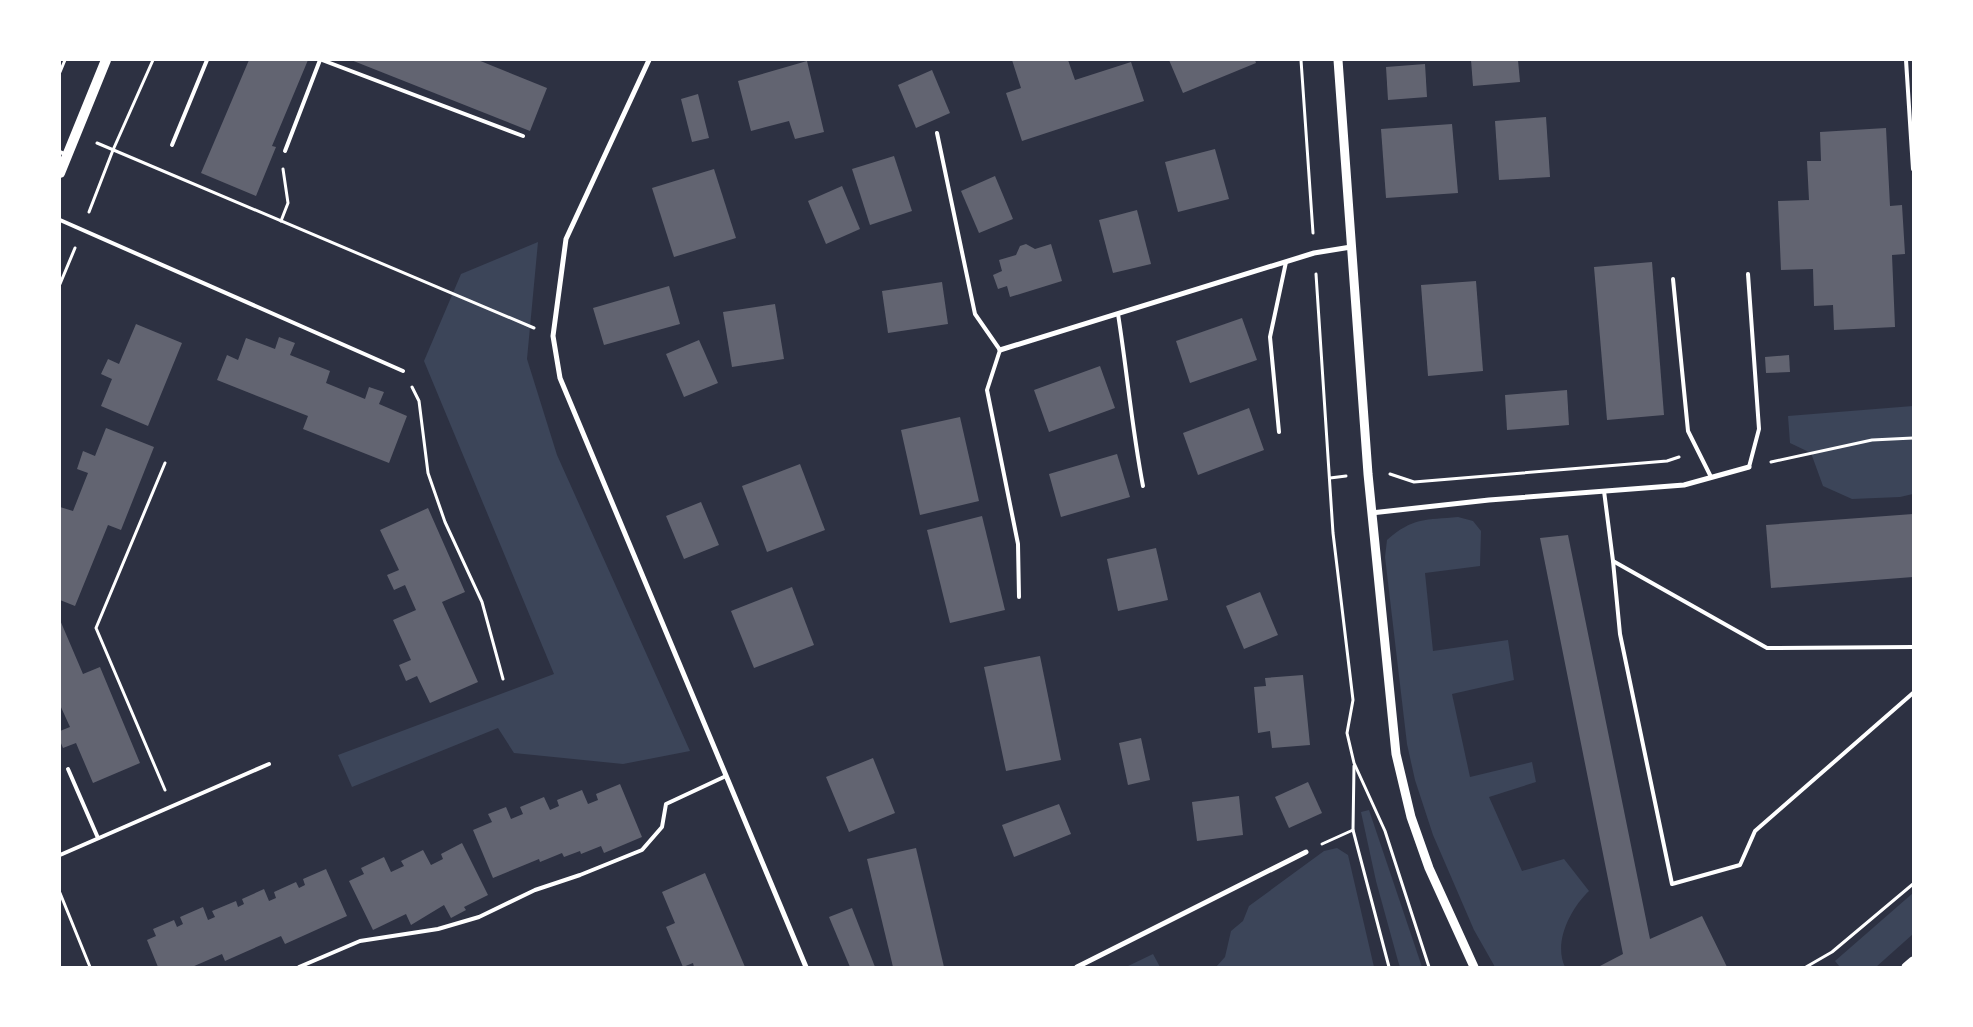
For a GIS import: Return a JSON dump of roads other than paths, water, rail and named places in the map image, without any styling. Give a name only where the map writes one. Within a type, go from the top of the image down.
[{"type":"main road","points":[[60,173],[64,153],[106,60]]},
{"type":"street","points":[[648,60],[566,239],[553,336],[560,378],[806,967]]},
{"type":"street","points":[[1338,60],[1371,513],[1396,754],[1411,817],[1429,868],[1474,967]]},
{"type":"street","points":[[1000,350],[1314,253],[1351,247]]},
{"type":"street","points":[[1371,513],[1489,500],[1684,485],[1749,467]]},
{"type":"street","points":[[1077,967],[1306,852]]},
{"type":"street","points":[[1906,967],[1913,961]]},
{"type":"lane","points":[[172,144],[207,60]]},
{"type":"lane","points":[[285,151],[321,60],[523,136]]},
{"type":"lane","points":[[1906,60],[1913,169]]},
{"type":"lane","points":[[937,133],[976,314],[1000,350],[987,390],[993,430],[1018,544],[1019,597]]},
{"type":"lane","points":[[60,220],[403,371]]},
{"type":"lane","points":[[1279,432],[1270,337],[1286,262]]},
{"type":"lane","points":[[1748,274],[1759,429],[1749,467]]},
{"type":"lane","points":[[1673,280],[1688,431],[1711,477]]},
{"type":"lane","points":[[1118,314],[1130,387],[1132,430],[1142,486]]},
{"type":"lane","points":[[1604,491],[1620,634],[1672,884],[1740,865],[1755,831],[1913,693]]},
{"type":"lane","points":[[1613,561],[1767,648],[1913,647]]},
{"type":"lane","points":[[60,855],[269,764]]},
{"type":"lane","points":[[68,769],[98,838]]},
{"type":"lane","points":[[299,967],[360,941],[438,929],[479,917],[535,890],[580,875],[642,850],[662,826],[666,804],[726,776]]}]
